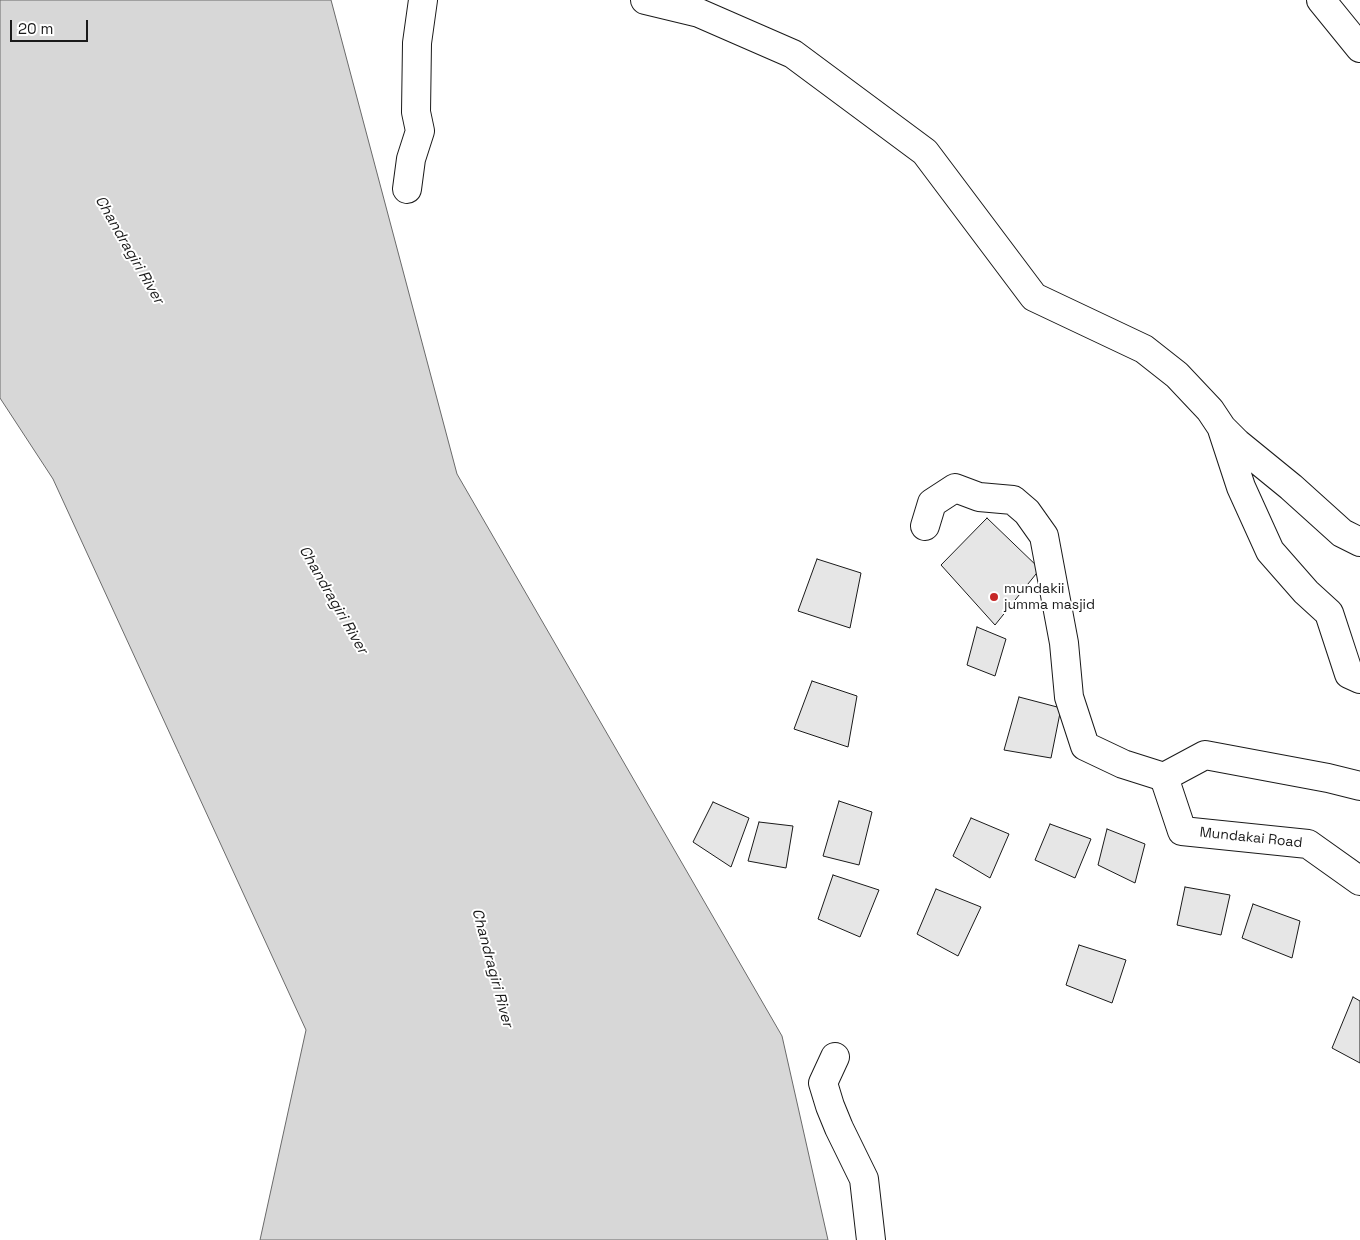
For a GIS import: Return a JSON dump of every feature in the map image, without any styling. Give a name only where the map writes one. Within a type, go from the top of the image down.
[{"type":"street","points":[[407,189],[411,159],[420,131],[416,112],[417,43],[423,0]]},
{"type":"street","points":[[645,0],[699,13],[793,54],[918,146],[925,152],[1034,297],[1144,349],[1177,374],[1237,443],[1292,487],[1342,533],[1360,542]]},
{"type":"street","points":[[1321,0],[1360,48]]},
{"type":"street","points":[[1222,428],[1241,487],[1270,551],[1306,592],[1329,613],[1349,674],[1360,679]]},
{"type":"street","points":[[925,526],[932,503],[955,488],[980,497],[1013,500],[1027,512],[1044,536],[1064,643],[1070,697],[1086,746],[1123,764],[1164,777],[1205,755],[1328,778],[1360,786]]},
{"type":"street","name":"Mundakai Road","points":[[1164,777],[1182,831],[1308,844],[1360,880]]},
{"type":"street","points":[[835,1057],[823,1083],[830,1106],[864,1179],[871,1240]]},
{"type":"water","name":"Chandragiri River","points":[[0,0],[331,0],[457,474],[782,1036],[828,1240],[260,1240],[306,1030],[53,479],[0,398]]},
{"type":"building","name":"mundakii jumma masjid","points":[[987,518],[1040,569],[995,625],[941,565]]},
{"type":"building","points":[[817,559],[861,573],[850,628],[798,611]]},
{"type":"building","points":[[977,627],[1006,639],[995,676],[967,665]]},
{"type":"building","points":[[812,681],[857,696],[848,747],[794,729]]},
{"type":"building","points":[[1019,697],[1061,708],[1051,758],[1004,750]]},
{"type":"building","points":[[839,801],[872,812],[859,865],[823,856]]},
{"type":"building","points":[[713,802],[749,818],[731,867],[693,842]]},
{"type":"building","points":[[971,818],[1009,834],[990,878],[953,856]]},
{"type":"building","points":[[759,822],[793,826],[786,868],[748,861]]},
{"type":"building","points":[[1050,824],[1091,839],[1075,878],[1035,860]]},
{"type":"building","points":[[1107,829],[1145,844],[1135,883],[1098,865]]},
{"type":"building","points":[[833,875],[879,890],[860,937],[818,919]]},
{"type":"building","points":[[1185,887],[1230,895],[1221,935],[1177,925]]},
{"type":"building","points":[[936,889],[981,907],[958,956],[917,934]]},
{"type":"building","points":[[1253,904],[1300,921],[1292,958],[1242,938]]},
{"type":"building","points":[[1079,945],[1126,960],[1112,1003],[1066,985]]},
{"type":"building","points":[[1353,997],[1360,1001],[1360,1063],[1332,1048]]},
{"type":"place","name":"mundakii jumma masjid","points":[[994,597]]}]
